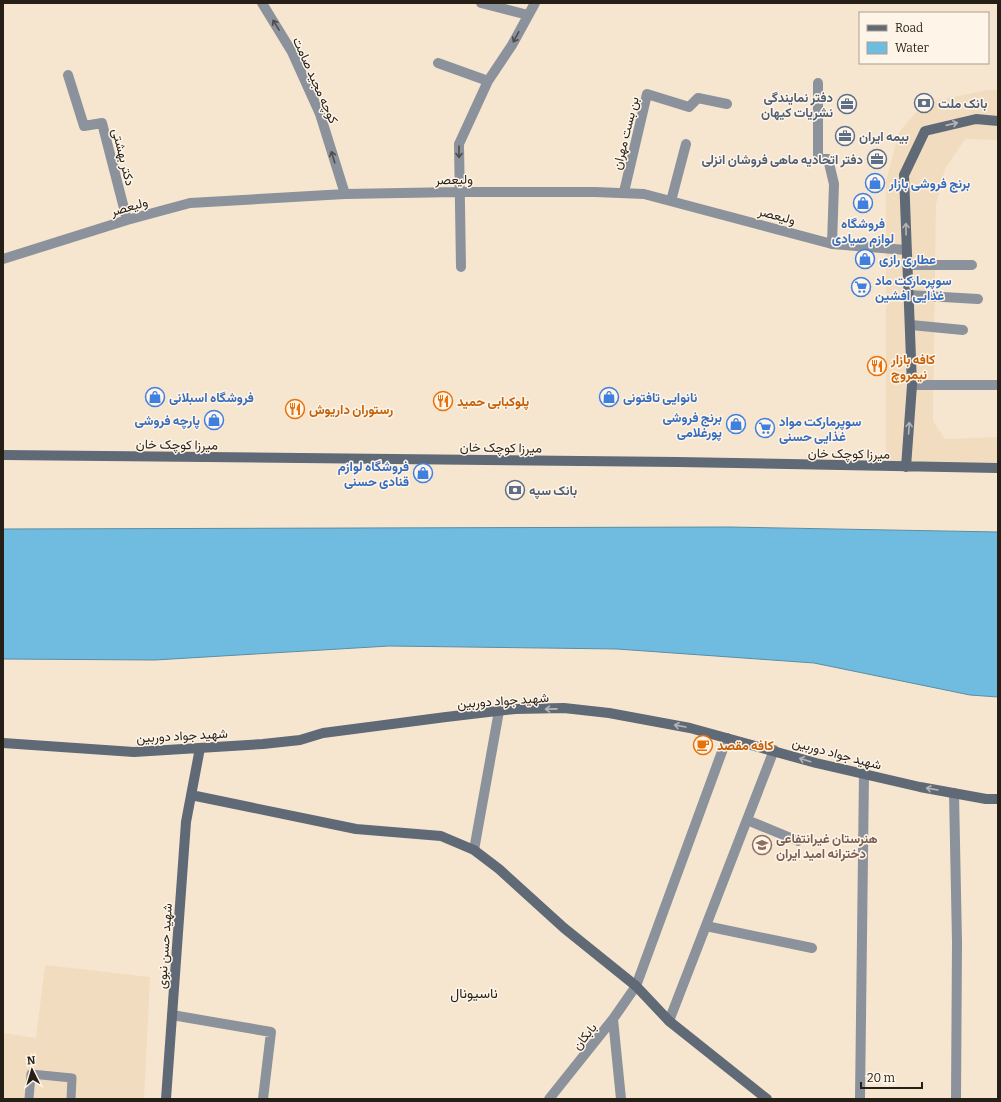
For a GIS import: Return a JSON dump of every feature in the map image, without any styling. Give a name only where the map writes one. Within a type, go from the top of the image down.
[{"type":"main road","points":[[906,467],[912,385],[904,175],[925,131],[976,119],[998,121]]},
{"type":"main road","name":"میرزا کوچک خان","points":[[3,455],[651,461],[998,468]]},
{"type":"main road","name":"شهید جواد دوربین","points":[[3,743],[134,752],[200,748],[300,740],[323,733],[499,711],[564,708],[609,713],[690,728],[774,750],[816,763],[920,787],[986,799],[998,799]]},
{"type":"main road","name":"شهید حسن نبوی","points":[[166,1099],[186,822],[200,748]]},
{"type":"main road","points":[[191,795],[356,829],[441,836],[474,850],[499,869],[564,928],[636,986],[669,1021],[767,1099]]},
{"type":"street","name":"کوچه مجید صامت","points":[[262,3],[292,52],[320,114],[345,194]]},
{"type":"street","points":[[481,3],[528,15]]},
{"type":"street","points":[[461,267],[458,192],[459,144],[488,81],[512,45],[535,3]]},
{"type":"street","points":[[438,63],[488,81]]},
{"type":"street","name":"دکتر بهشتی","points":[[68,75],[84,126],[102,123],[127,220]]},
{"type":"street","points":[[818,83],[818,159],[828,159],[834,184],[832,244]]},
{"type":"street","name":"بن بست مهران","points":[[624,192],[647,94],[689,107],[698,98],[727,104]]},
{"type":"street","points":[[671,201],[686,144]]},
{"type":"street","name":"ولیعصر","points":[[3,259],[127,220],[190,203],[345,194],[458,192],[624,192],[644,194],[832,244],[906,250]]},
{"type":"street","points":[[907,264],[972,265]]},
{"type":"street","points":[[908,295],[978,299]]},
{"type":"street","points":[[910,325],[963,330]]},
{"type":"street","points":[[912,385],[998,385]]},
{"type":"street","points":[[474,850],[499,711]]},
{"type":"street","name":"بابکان","points":[[548,1099],[614,1019],[636,986],[727,738]]},
{"type":"street","points":[[669,1021],[774,750]]},
{"type":"street","points":[[860,1099],[864,774]]},
{"type":"street","points":[[954,793],[957,942],[956,1099]]},
{"type":"street","points":[[747,820],[798,841]]},
{"type":"street","points":[[706,926],[812,948]]},
{"type":"street","points":[[172,1015],[271,1032],[263,1099]]},
{"type":"street","points":[[614,1019],[621,1099]]},
{"type":"lane","points":[[29,1099],[31,1074],[72,1078],[71,1099]]},
{"type":"shaded area","points":[[988,90],[998,90],[998,140],[965,139],[945,169],[936,204],[933,421],[945,439],[998,437],[998,465],[886,464],[886,181],[899,132],[924,103]]},
{"type":"shaded area","points":[[45,965],[150,977],[144,1099],[3,1099],[3,1033],[36,1038]]},
{"type":"water","points":[[728,527],[998,532],[998,697],[970,695],[814,663],[617,649],[389,646],[155,660],[3,659],[3,529]]},
{"type":"place","name":"بانک ملت","points":[[924,103]]},
{"type":"place","name":"دفتر نمایندگی نشریات کیهان","points":[[847,104]]},
{"type":"place","name":"بیمه ایران","points":[[845,136]]},
{"type":"place","name":"دفتر اتحادیه ماهی فروشان انزلی","points":[[877,159]]},
{"type":"place","name":"برنج فروشی بازار","points":[[875,183]]},
{"type":"place","name":"فروشگاه لوازم صیادی","points":[[863,203]]},
{"type":"place","name":"عطاری رازی","points":[[865,259]]},
{"type":"place","name":"سوپرمارکت ماد غذایی افشین","points":[[861,287]]},
{"type":"place","name":"کافه بازار نیمروچ","points":[[877,366]]},
{"type":"place","name":"فروشگاه اسبلانی","points":[[155,397]]},
{"type":"place","name":"نانوایی تافتونی","points":[[609,397]]},
{"type":"place","name":"پلوکبابی حمید","points":[[443,401]]},
{"type":"place","name":"رستوران داریوش","points":[[295,409]]},
{"type":"place","name":"پارچه فروشی","points":[[214,420]]},
{"type":"place","name":"برنج فروشی پورغلامی","points":[[736,424]]},
{"type":"place","name":"سوپرمارکت مواد غذایی حسنی","points":[[765,428]]},
{"type":"place","name":"فروشگاه لوازم قنادی حسنی","points":[[423,473]]},
{"type":"place","name":"بانک سپه","points":[[515,490]]},
{"type":"place","name":"کافه مقصد","points":[[703,745]]},
{"type":"place","name":"هنرستان غیرانتفاعی دخترانه امید ایران","points":[[762,845]]},
{"type":"district","name":"ناسیونال","points":[[474,993]]}]
